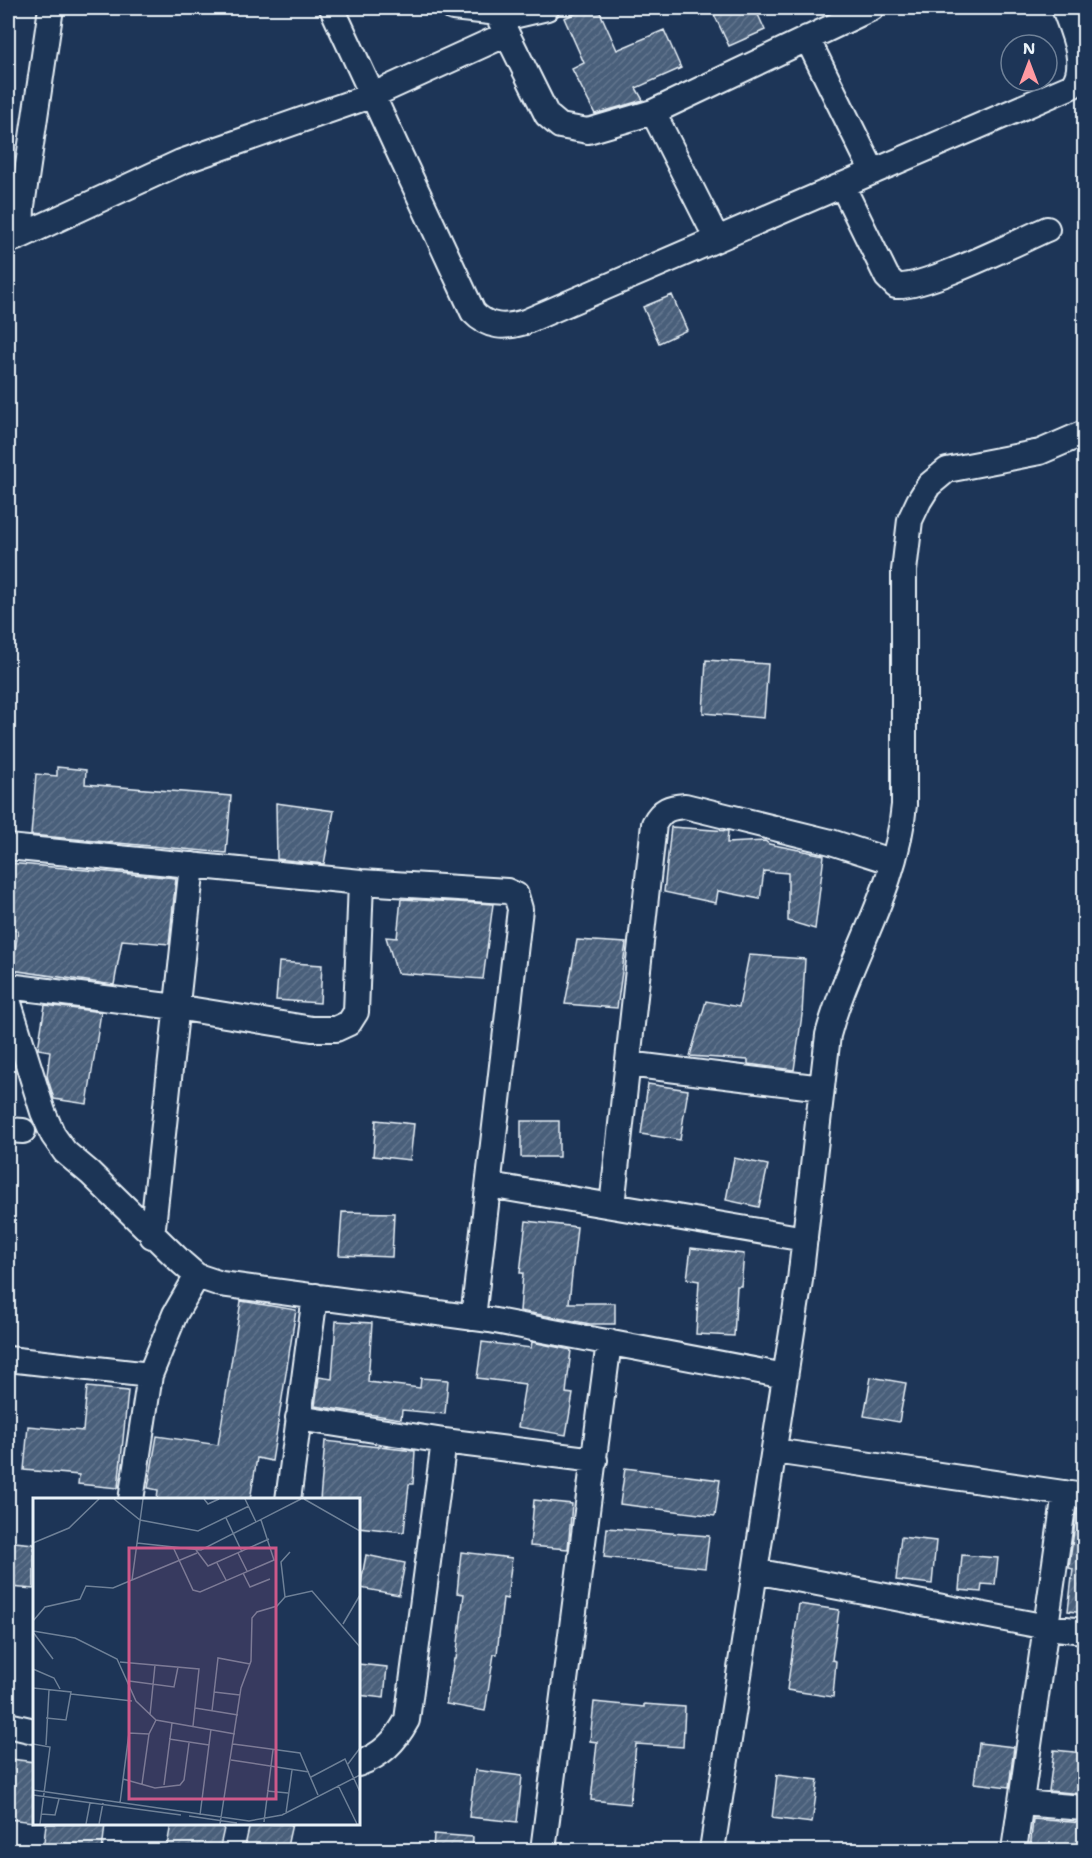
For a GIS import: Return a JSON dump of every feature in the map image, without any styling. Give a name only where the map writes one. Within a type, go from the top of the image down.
[{"type":"street","points":[[14,239],[22,206],[51,8]]},
{"type":"street","points":[[332,8],[473,312],[488,323],[510,326],[525,322],[1072,86],[1079,75],[1079,56],[1064,8]]},
{"type":"street","points":[[453,8],[502,24],[547,115],[560,126],[588,131],[652,112],[807,38],[831,16],[872,8]]},
{"type":"street","points":[[14,239],[181,162],[373,95],[517,15],[547,8]]},
{"type":"street","points":[[807,38],[873,172]]},
{"type":"street","points":[[652,112],[717,239]]},
{"type":"street","points":[[842,185],[887,277],[896,286],[910,286],[931,279],[1047,229]]},
{"type":"street","points":[[712,1851],[805,1239],[828,1035],[838,997],[877,914],[902,833],[904,571],[910,520],[929,485],[947,470],[1040,452],[1084,433]]},
{"type":"street","points":[[612,1206],[654,824],[664,810],[686,806],[744,819],[831,842],[893,862]]},
{"type":"street","points":[[8,847],[360,882],[507,891],[516,895],[520,901],[473,1318]]},
{"type":"street","points":[[152,1236],[192,865]]},
{"type":"street","points":[[8,986],[177,1007],[312,1029],[336,1029],[350,1023],[356,1012],[360,882]]},
{"type":"street","points":[[8,1000],[32,1081],[53,1136],[65,1152],[90,1173],[152,1236],[197,1276],[222,1284],[473,1318],[785,1376]]},
{"type":"street","points":[[628,1064],[822,1089]]},
{"type":"street","points":[[489,1185],[805,1239]]},
{"type":"street","points":[[131,1498],[150,1375],[175,1314],[197,1276]]},
{"type":"street","points":[[288,1498],[315,1296]]},
{"type":"street","points":[[543,1851],[609,1342]]},
{"type":"street","points":[[8,1359],[150,1375]]},
{"type":"street","points":[[298,1418],[444,1442],[595,1460]]},
{"type":"street","points":[[360,1763],[375,1757],[396,1740],[407,1720],[444,1442]]},
{"type":"street","points":[[774,1451],[1075,1495],[1047,1627],[1014,1851]]},
{"type":"street","points":[[755,1571],[1047,1627],[1084,1632]]},
{"type":"street","points":[[8,1725],[33,1731]]},
{"type":"street","points":[[1021,1803],[1084,1808]]},
{"type":"building","points":[[589,8],[598,8],[617,50],[664,30],[681,68],[636,88],[643,100],[595,114],[572,69],[584,63],[564,18]]},
{"type":"building","points":[[711,8],[755,8],[765,30],[729,46]]},
{"type":"building","points":[[672,295],[687,330],[659,343],[643,307]]},
{"type":"building","points":[[706,660],[768,664],[764,718],[703,713]]},
{"type":"building","points":[[57,767],[86,770],[85,784],[231,796],[226,853],[31,835],[36,774],[57,776]]},
{"type":"building","points":[[276,803],[334,811],[324,864],[277,859]]},
{"type":"building","points":[[671,827],[728,831],[727,843],[765,841],[769,844],[824,855],[815,929],[788,921],[788,873],[764,871],[760,899],[718,891],[716,903],[664,892]]},
{"type":"building","points":[[8,863],[176,878],[169,944],[122,940],[114,985],[12,970],[18,931],[8,929]]},
{"type":"building","points":[[401,899],[493,904],[483,979],[397,973],[386,937],[397,938]]},
{"type":"building","points":[[577,940],[626,943],[617,1008],[565,1004]]},
{"type":"building","points":[[749,955],[805,959],[802,1015],[794,1070],[748,1064],[748,1060],[690,1056],[706,1001],[739,1007]]},
{"type":"building","points":[[279,962],[322,965],[320,1003],[276,1000]]},
{"type":"building","points":[[45,1005],[101,1012],[87,1104],[54,1099],[47,1076],[50,1051],[38,1049]]},
{"type":"building","points":[[648,1084],[688,1090],[680,1140],[641,1134]]},
{"type":"building","points":[[376,1120],[414,1124],[410,1160],[373,1156]]},
{"type":"building","points":[[521,1121],[559,1121],[559,1157],[521,1157]]},
{"type":"building","points":[[734,1158],[768,1165],[759,1207],[726,1200]]},
{"type":"building","points":[[342,1212],[394,1213],[392,1257],[339,1255]]},
{"type":"building","points":[[526,1221],[577,1227],[569,1303],[615,1303],[615,1324],[590,1324],[520,1311],[523,1273],[520,1273]]},
{"type":"building","points":[[691,1248],[744,1254],[741,1286],[737,1286],[734,1336],[696,1334],[699,1281],[687,1279]]},
{"type":"building","points":[[241,1301],[296,1310],[272,1461],[257,1458],[250,1498],[157,1498],[158,1490],[148,1488],[157,1436],[218,1445]]},
{"type":"building","points":[[336,1321],[372,1323],[368,1382],[420,1388],[421,1378],[448,1380],[445,1414],[402,1410],[401,1419],[315,1406],[319,1377],[332,1379]]},
{"type":"building","points":[[482,1342],[531,1348],[532,1342],[571,1350],[566,1393],[573,1394],[566,1435],[518,1427],[525,1384],[477,1378]]},
{"type":"building","points":[[871,1377],[906,1383],[899,1422],[864,1416]]},
{"type":"building","points":[[87,1387],[128,1391],[118,1488],[78,1484],[79,1475],[24,1470],[28,1426],[83,1431]]},
{"type":"building","points":[[325,1441],[415,1451],[413,1484],[409,1484],[404,1532],[360,1527],[360,1498],[320,1498]]},
{"type":"building","points":[[625,1468],[720,1480],[715,1516],[620,1504]]},
{"type":"building","points":[[534,1500],[572,1504],[568,1549],[530,1546]]},
{"type":"building","points":[[1077,1509],[1084,1510],[1084,1613],[1068,1611],[1073,1569],[1069,1568]]},
{"type":"building","points":[[607,1528],[709,1536],[705,1568],[604,1557]]},
{"type":"building","points":[[901,1537],[936,1541],[932,1584],[896,1580]]},
{"type":"building","points":[[14,1542],[33,1544],[33,1589],[10,1587]]},
{"type":"building","points":[[461,1552],[512,1558],[507,1599],[503,1598],[497,1654],[494,1654],[485,1711],[446,1704],[454,1659],[456,1659],[464,1594],[457,1593]]},
{"type":"building","points":[[366,1555],[405,1563],[399,1595],[360,1588]]},
{"type":"building","points":[[962,1555],[998,1558],[995,1585],[982,1584],[981,1592],[959,1590]]},
{"type":"building","points":[[799,1604],[839,1610],[832,1660],[836,1661],[833,1697],[787,1690]]},
{"type":"building","points":[[360,1664],[387,1667],[384,1698],[360,1695]]},
{"type":"building","points":[[594,1702],[644,1707],[644,1704],[685,1707],[683,1747],[636,1744],[630,1804],[591,1800],[597,1742],[590,1741]]},
{"type":"building","points":[[979,1743],[1014,1747],[1009,1787],[974,1783]]},
{"type":"building","points":[[1054,1750],[1084,1753],[1084,1794],[1049,1791]]},
{"type":"building","points":[[11,1759],[33,1762],[33,1822],[8,1819]]},
{"type":"building","points":[[475,1770],[522,1776],[517,1822],[469,1817]]},
{"type":"building","points":[[777,1775],[818,1780],[812,1823],[772,1818]]},
{"type":"building","points":[[1033,1819],[1084,1823],[1084,1851],[1030,1851]]},
{"type":"building","points":[[46,1825],[105,1825],[102,1851],[43,1851]]},
{"type":"building","points":[[171,1825],[225,1825],[219,1851],[166,1851]]},
{"type":"building","points":[[250,1825],[292,1825],[286,1851],[267,1851],[245,1846]]},
{"type":"building","points":[[434,1834],[473,1837],[472,1851],[433,1851]]}]
